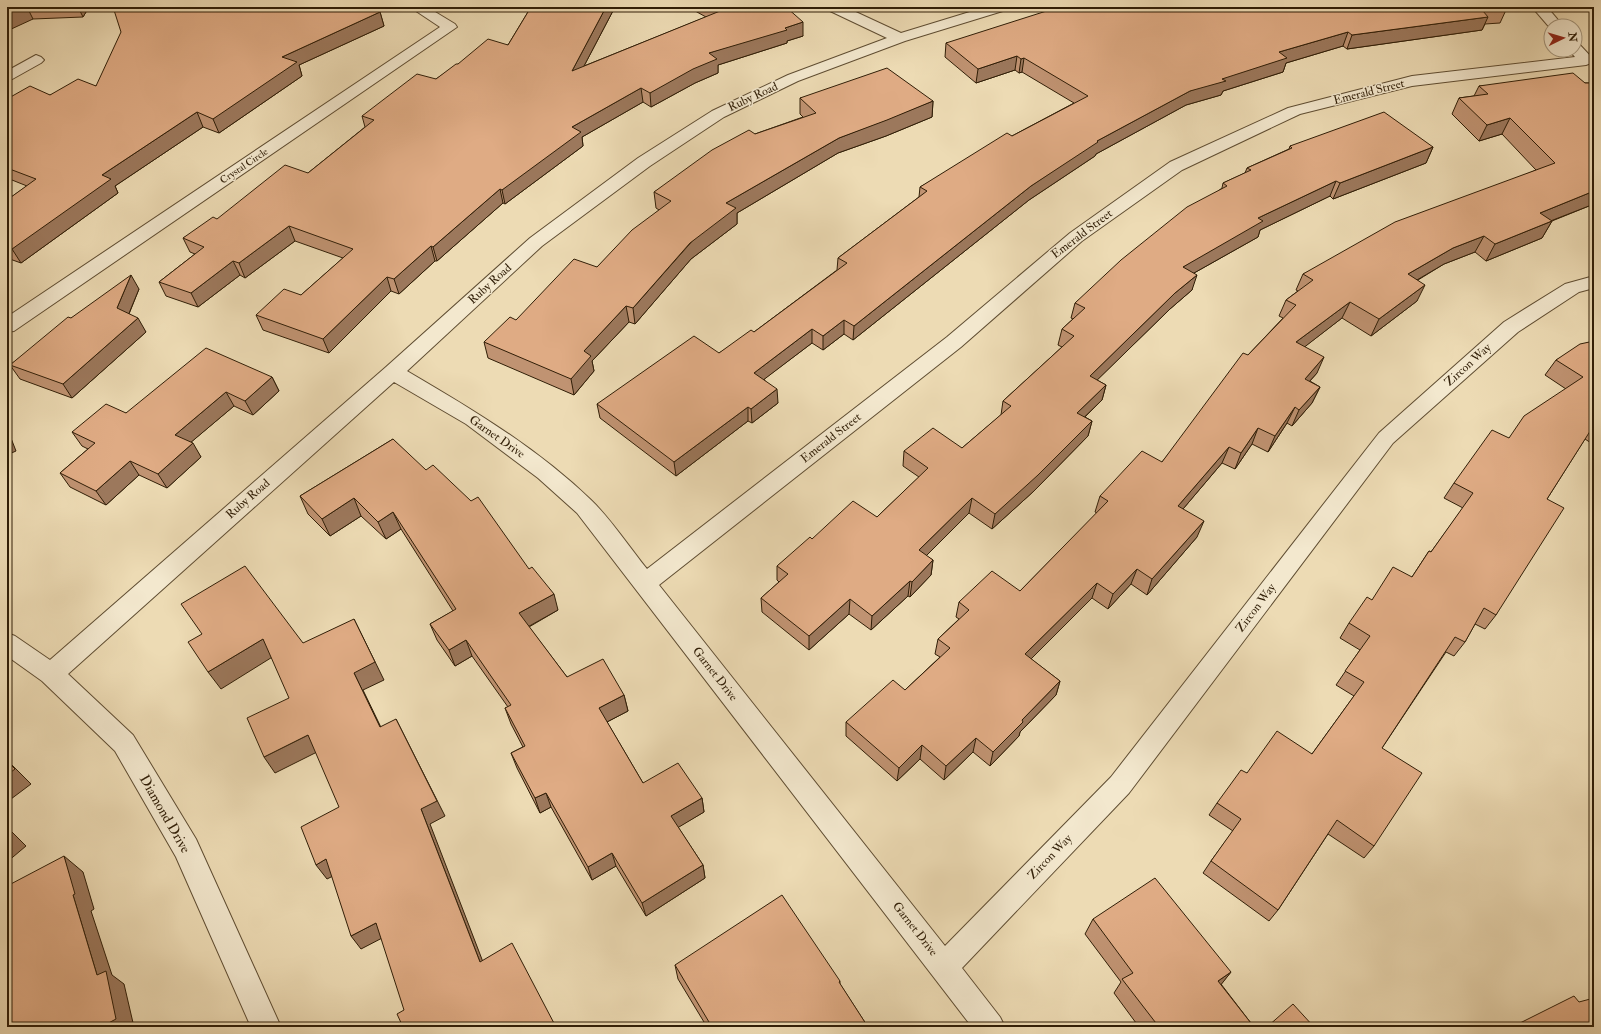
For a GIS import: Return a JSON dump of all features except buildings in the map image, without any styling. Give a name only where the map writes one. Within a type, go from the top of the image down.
[{"type":"street","name":"Crystal Circle","points":[[7,326],[450,27],[417,7]]},
{"type":"street","points":[[834,7],[900,38]]},
{"type":"street","name":"Ruby Road","points":[[51,674],[393,372],[536,242],[644,162],[718,114],[793,78],[900,38],[1001,7]]},
{"type":"street","points":[[1539,7],[1549,18]]},
{"type":"street","name":"Emerald Street","points":[[644,584],[954,342],[1076,236],[1176,166],[1294,111],[1412,81],[1586,60],[1583,57]]},
{"type":"street","points":[[7,77],[36,60]]},
{"type":"street","name":"Zircon Way","points":[[944,966],[1120,785],[1386,438],[1511,327],[1572,288],[1594,282]]},
{"type":"street","name":"Garnet Drive","points":[[393,372],[473,419],[546,472],[585,507],[990,1027]]},
{"type":"street","name":"Diamond Drive","points":[[7,643],[51,674],[124,743],[186,848],[266,1027]]}]
